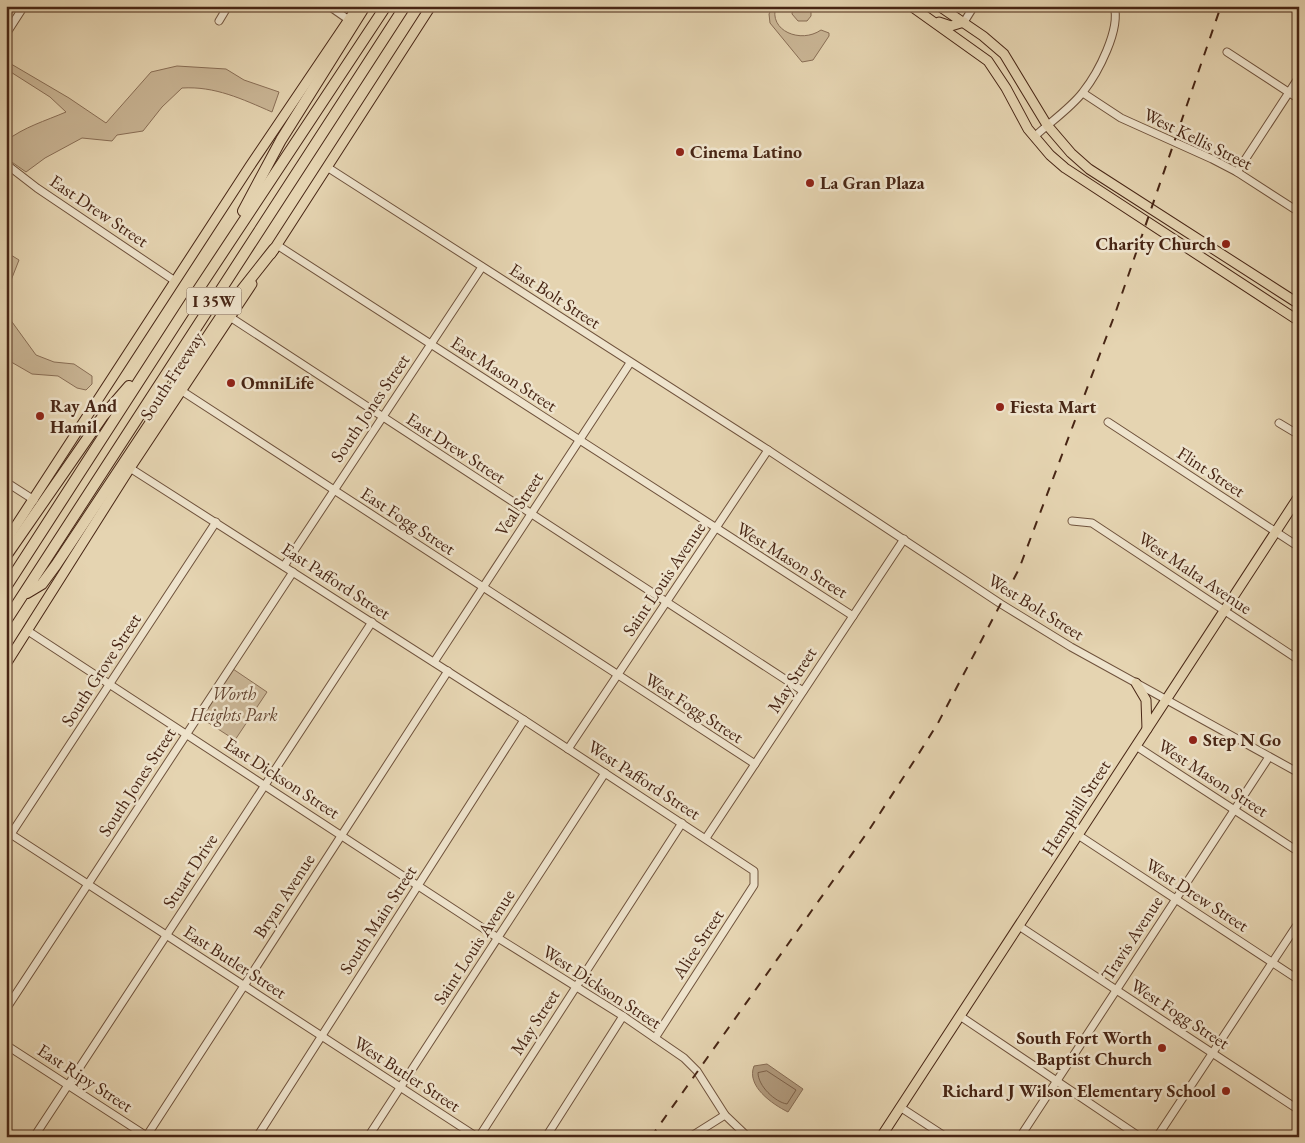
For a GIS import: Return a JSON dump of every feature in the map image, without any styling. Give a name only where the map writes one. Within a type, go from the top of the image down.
[{"type":"highway","points":[[213,267],[281,140],[365,6]]},
{"type":"highway","name":"South Freeway","points":[[6,587],[213,267],[386,6]]},
{"type":"highway","name":"South Freeway","points":[[6,621],[405,6]]},
{"type":"highway","points":[[24,595],[42,584],[56,565],[228,307],[276,247]]},
{"type":"highway","points":[[6,556],[103,416],[153,359]]},
{"type":"main road","points":[[6,541],[175,281],[358,6]]},
{"type":"main road","name":"South Freeway","points":[[6,664],[130,468],[276,247],[431,6]]},
{"type":"main road","points":[[911,6],[988,61],[1034,137],[1057,161],[1084,181],[1299,321]]},
{"type":"main road","points":[[939,6],[983,36],[1010,62],[1047,125],[1071,154],[1104,180],[1299,304]]},
{"type":"main road","points":[[930,18],[951,26],[964,22]]},
{"type":"main road","points":[[1265,299],[1276,290]]},
{"type":"main road","name":"Hemphill Street","points":[[881,1137],[1299,496]]},
{"type":"main road","points":[[1136,683],[1146,700],[1147,729]]},
{"type":"street","points":[[6,34],[24,6]]},
{"type":"street","points":[[219,21],[228,6]]},
{"type":"street","points":[[329,6],[349,20]]},
{"type":"street","points":[[964,22],[974,6]]},
{"type":"street","points":[[1034,137],[1082,93],[1091,80],[1113,33],[1117,17],[1114,6]]},
{"type":"street","points":[[1228,52],[1299,99]]},
{"type":"street","points":[[1237,172],[1299,77]]},
{"type":"street","name":"West Kellis Street","points":[[1082,93],[1120,118],[1212,158],[1299,212]]},
{"type":"street","name":"East Drew Street","points":[[6,164],[37,188],[175,281]]},
{"type":"street","name":"East Bolt Street","points":[[327,166],[768,450]]},
{"type":"street","name":"East Mason Street","points":[[276,247],[431,344],[715,529]]},
{"type":"street","name":"South Jones Street","points":[[284,566],[482,267]]},
{"type":"street","name":"East Drew Street","points":[[230,317],[666,603]]},
{"type":"street","name":"Veal Street","points":[[434,662],[630,362]]},
{"type":"street","name":"East Fogg Street","points":[[182,391],[617,676]]},
{"type":"street","name":"Flint Street","points":[[1108,422],[1299,547]]},
{"type":"street","points":[[1279,423],[1299,435]]},
{"type":"street","name":"Saint Louis Avenue","points":[[568,749],[768,450]]},
{"type":"street","name":"West Bolt Street","points":[[768,450],[1042,629],[1299,773]]},
{"type":"street","name":"East Pafford Street","points":[[130,468],[524,720]]},
{"type":"street","points":[[6,482],[34,500]]},
{"type":"street","name":"West Malta Avenue","points":[[1072,521],[1092,522],[1299,660]]},
{"type":"street","name":"South Grove Street","points":[[9,833],[110,684],[216,522]]},
{"type":"street","name":"West Mason Street","points":[[715,529],[853,616]]},
{"type":"street","name":"May Street","points":[[706,838],[904,539]]},
{"type":"street","name":"South Jones Street","points":[[6,1008],[293,572]]},
{"type":"street","points":[[666,603],[803,691]]},
{"type":"street","name":"Stuart Drive","points":[[34,1137],[372,622]]},
{"type":"street","name":"East Dickson Street","points":[[28,632],[418,885]]},
{"type":"street","name":"Bryan Avenue","points":[[147,1136],[448,671]]},
{"type":"street","name":"West Fogg Street","points":[[617,676],[755,764]]},
{"type":"street","name":"West Pafford Street","points":[[524,720],[747,865]]},
{"type":"street","name":"South Main Street","points":[[257,1137],[524,720]]},
{"type":"street","name":"West Mason Street","points":[[1136,746],[1299,852]]},
{"type":"street","name":"Travis Avenue","points":[[1020,1137],[1270,757]]},
{"type":"street","name":"Saint Louis Avenue","points":[[368,1137],[605,773]]},
{"type":"street","name":"May Street","points":[[478,1137],[682,823]]},
{"type":"street","name":"East Butler Street","points":[[9,833],[321,1036]]},
{"type":"street","name":"West Drew Street","points":[[1078,835],[1299,980]]},
{"type":"street","name":"Alice Street","points":[[655,1038],[754,885],[754,872],[747,865]]},
{"type":"street","name":"West Dickson Street","points":[[418,885],[498,938],[623,1016],[684,1058],[697,1072],[725,1114],[746,1136]]},
{"type":"street","points":[[1157,1137],[1299,922]]},
{"type":"street","name":"West Fogg Street","points":[[1019,926],[1299,1110]]},
{"type":"street","points":[[546,1137],[623,1016]]},
{"type":"street","points":[[960,1016],[1140,1137]]},
{"type":"street","name":"West Butler Street","points":[[321,1036],[478,1137]]},
{"type":"street","name":"East Ripy Street","points":[[6,1045],[147,1136]]},
{"type":"street","points":[[900,1107],[946,1137]]},
{"type":"street","points":[[690,1137],[725,1114]]},
{"type":"green space","points":[[773,6],[776,6],[775,15],[777,22],[788,33],[804,36],[821,30],[829,33],[829,36],[813,60],[802,62],[770,23],[769,14]]},
{"type":"green space","points":[[793,6],[811,6],[811,16],[807,21],[798,21],[792,14]]},
{"type":"green space","points":[[6,61],[69,98],[106,123],[151,72],[177,66],[226,69],[244,80],[279,92],[272,112],[217,91],[182,88],[162,107],[143,131],[117,135],[112,141],[82,138],[45,158],[26,172],[6,158],[6,141],[27,128],[66,112],[50,97],[6,69]]},
{"type":"green space","points":[[6,252],[19,260],[8,288],[7,315],[36,355],[54,362],[74,364],[92,376],[92,384],[86,390],[77,388],[58,376],[32,374],[6,359]]},
{"type":"green space","name":"Worth Heights Park","points":[[233,669],[267,692],[235,740],[201,718]]},
{"type":"water","points":[[767,1064],[803,1089],[788,1112],[768,1099],[757,1087],[753,1073],[754,1066]]},
{"type":"railway","points":[[651,1137],[869,830],[916,758],[938,723],[1019,569],[1115,314],[1221,6]]},
{"type":"place","name":"Cinema Latino","points":[[680,152]]},
{"type":"place","name":"La Gran Plaza","points":[[810,183]]},
{"type":"place","name":"Charity Church","points":[[1226,244]]},
{"type":"place","name":"OmniLife","points":[[231,383]]},
{"type":"place","name":"Fiesta Mart","points":[[1000,407]]},
{"type":"place","name":"Ray And Hamil","points":[[40,416]]},
{"type":"place","name":"Step N Go","points":[[1193,740]]},
{"type":"place","name":"South Fort Worth Baptist Church","points":[[1162,1048]]},
{"type":"place","name":"Richard J Wilson Elementary School","points":[[1226,1091]]}]
